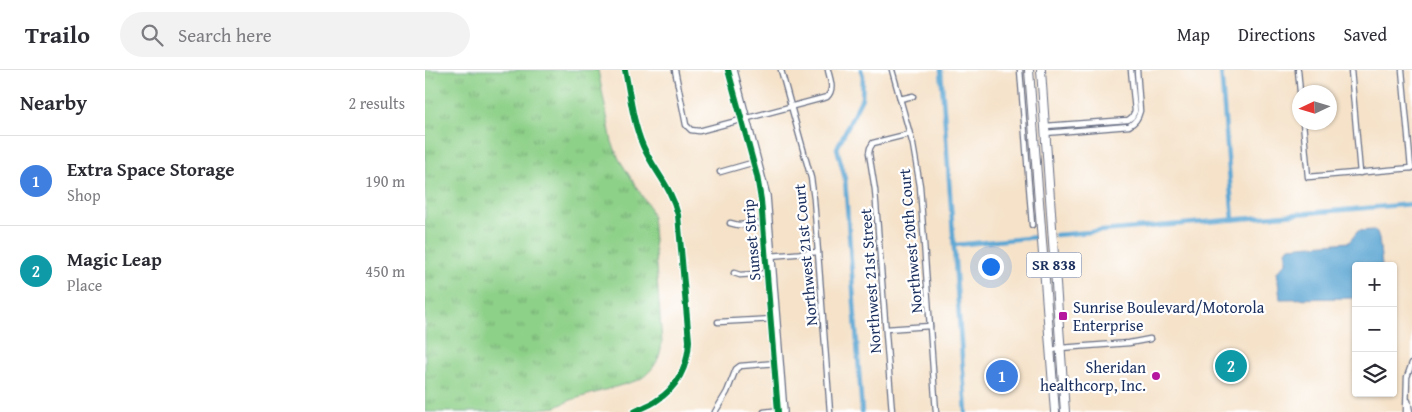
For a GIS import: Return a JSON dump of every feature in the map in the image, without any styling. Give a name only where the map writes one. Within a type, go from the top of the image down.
[{"type":"highway","name":"SR 838","points":[[1029,70],[1055,412]]},
{"type":"highway","name":"SR 838","points":[[1041,70],[1065,412]]},
{"type":"highway","points":[[1034,133],[1046,146]]},
{"type":"street","points":[[625,70],[639,137],[644,149],[671,191],[675,202],[678,215],[689,341],[689,353],[685,369],[676,382],[668,392],[655,402],[634,412]]},
{"type":"street","points":[[675,70],[686,124],[691,130],[699,131],[827,96],[831,93],[828,70]]},
{"type":"street","name":"Sunset Strip","points":[[728,70],[756,162],[767,223],[781,411]]},
{"type":"street","name":"Sunset Strip","points":[[734,70],[744,118]]},
{"type":"street","name":"Northwest 21st Court","points":[[781,70],[813,192],[830,412]]},
{"type":"street","name":"Northwest 20th Court","points":[[892,70],[909,134],[920,186],[937,412]]},
{"type":"street","points":[[1020,70],[1032,225]]},
{"type":"street","points":[[1045,130],[1128,120],[1135,111],[1131,70]]},
{"type":"street","points":[[1045,130],[1129,126],[1137,120],[1141,112],[1137,70]]},
{"type":"street","points":[[1298,70],[1299,85]]},
{"type":"street","points":[[1351,70],[1360,173]]},
{"type":"street","points":[[1304,130],[1308,177],[1411,168],[1402,70]]},
{"type":"street","points":[[900,99],[913,96]]},
{"type":"street","points":[[1025,130],[1034,133]]},
{"type":"street","name":"Northwest 21st Street","points":[[892,412],[870,148],[873,143],[909,134]]},
{"type":"street","points":[[720,172],[756,162]]},
{"type":"street","points":[[730,223],[738,225],[767,223]]},
{"type":"street","points":[[769,256],[818,252]]},
{"type":"street","points":[[734,274],[770,273]]},
{"type":"street","points":[[718,322],[774,319]]},
{"type":"street","points":[[886,329],[930,326]]},
{"type":"street","points":[[1050,351],[1060,348],[1150,340]]},
{"type":"street","points":[[715,412],[727,392],[736,369],[740,366],[777,363]]},
{"type":"street","points":[[1406,412],[1407,377],[1411,364]]},
{"type":"street","points":[[1407,390],[1410,412]]},
{"type":"street","points":[[764,412],[781,411]]},
{"type":"green space","points":[[425,70],[598,70],[612,142],[619,159],[652,215],[662,342],[660,354],[655,364],[639,380],[571,400],[556,407],[511,412],[425,412]]},
{"type":"water","points":[[1374,230],[1377,232],[1382,262],[1352,262],[1352,298],[1280,299],[1277,272],[1286,262],[1286,251],[1289,247],[1349,242],[1358,231]]},
{"type":"waterway","points":[[861,70],[863,76],[862,98],[837,148],[845,179],[862,412]]},
{"type":"waterway","points":[[941,70],[966,412]]},
{"type":"waterway","points":[[1221,70],[1233,220]]},
{"type":"waterway","points":[[1056,235],[1412,204]]},
{"type":"waterway","points":[[955,245],[1037,237]]},
{"type":"cycle path","points":[[625,70],[632,109],[643,146],[667,187],[678,215],[689,341],[687,359],[676,383],[656,401],[634,412]]},
{"type":"cycle path","points":[[728,70],[757,176],[761,200],[778,412]]},
{"type":"place","name":"Sunrise Boulevard/Motorola Enterprise","points":[[1063,316]]},
{"type":"place","name":"Magic Leap","points":[[1231,366]]},
{"type":"place","name":"Extra Space Storage","points":[[1002,376]]},
{"type":"place","name":"Sheridan healthcorp, Inc.","points":[[1156,376]]}]
